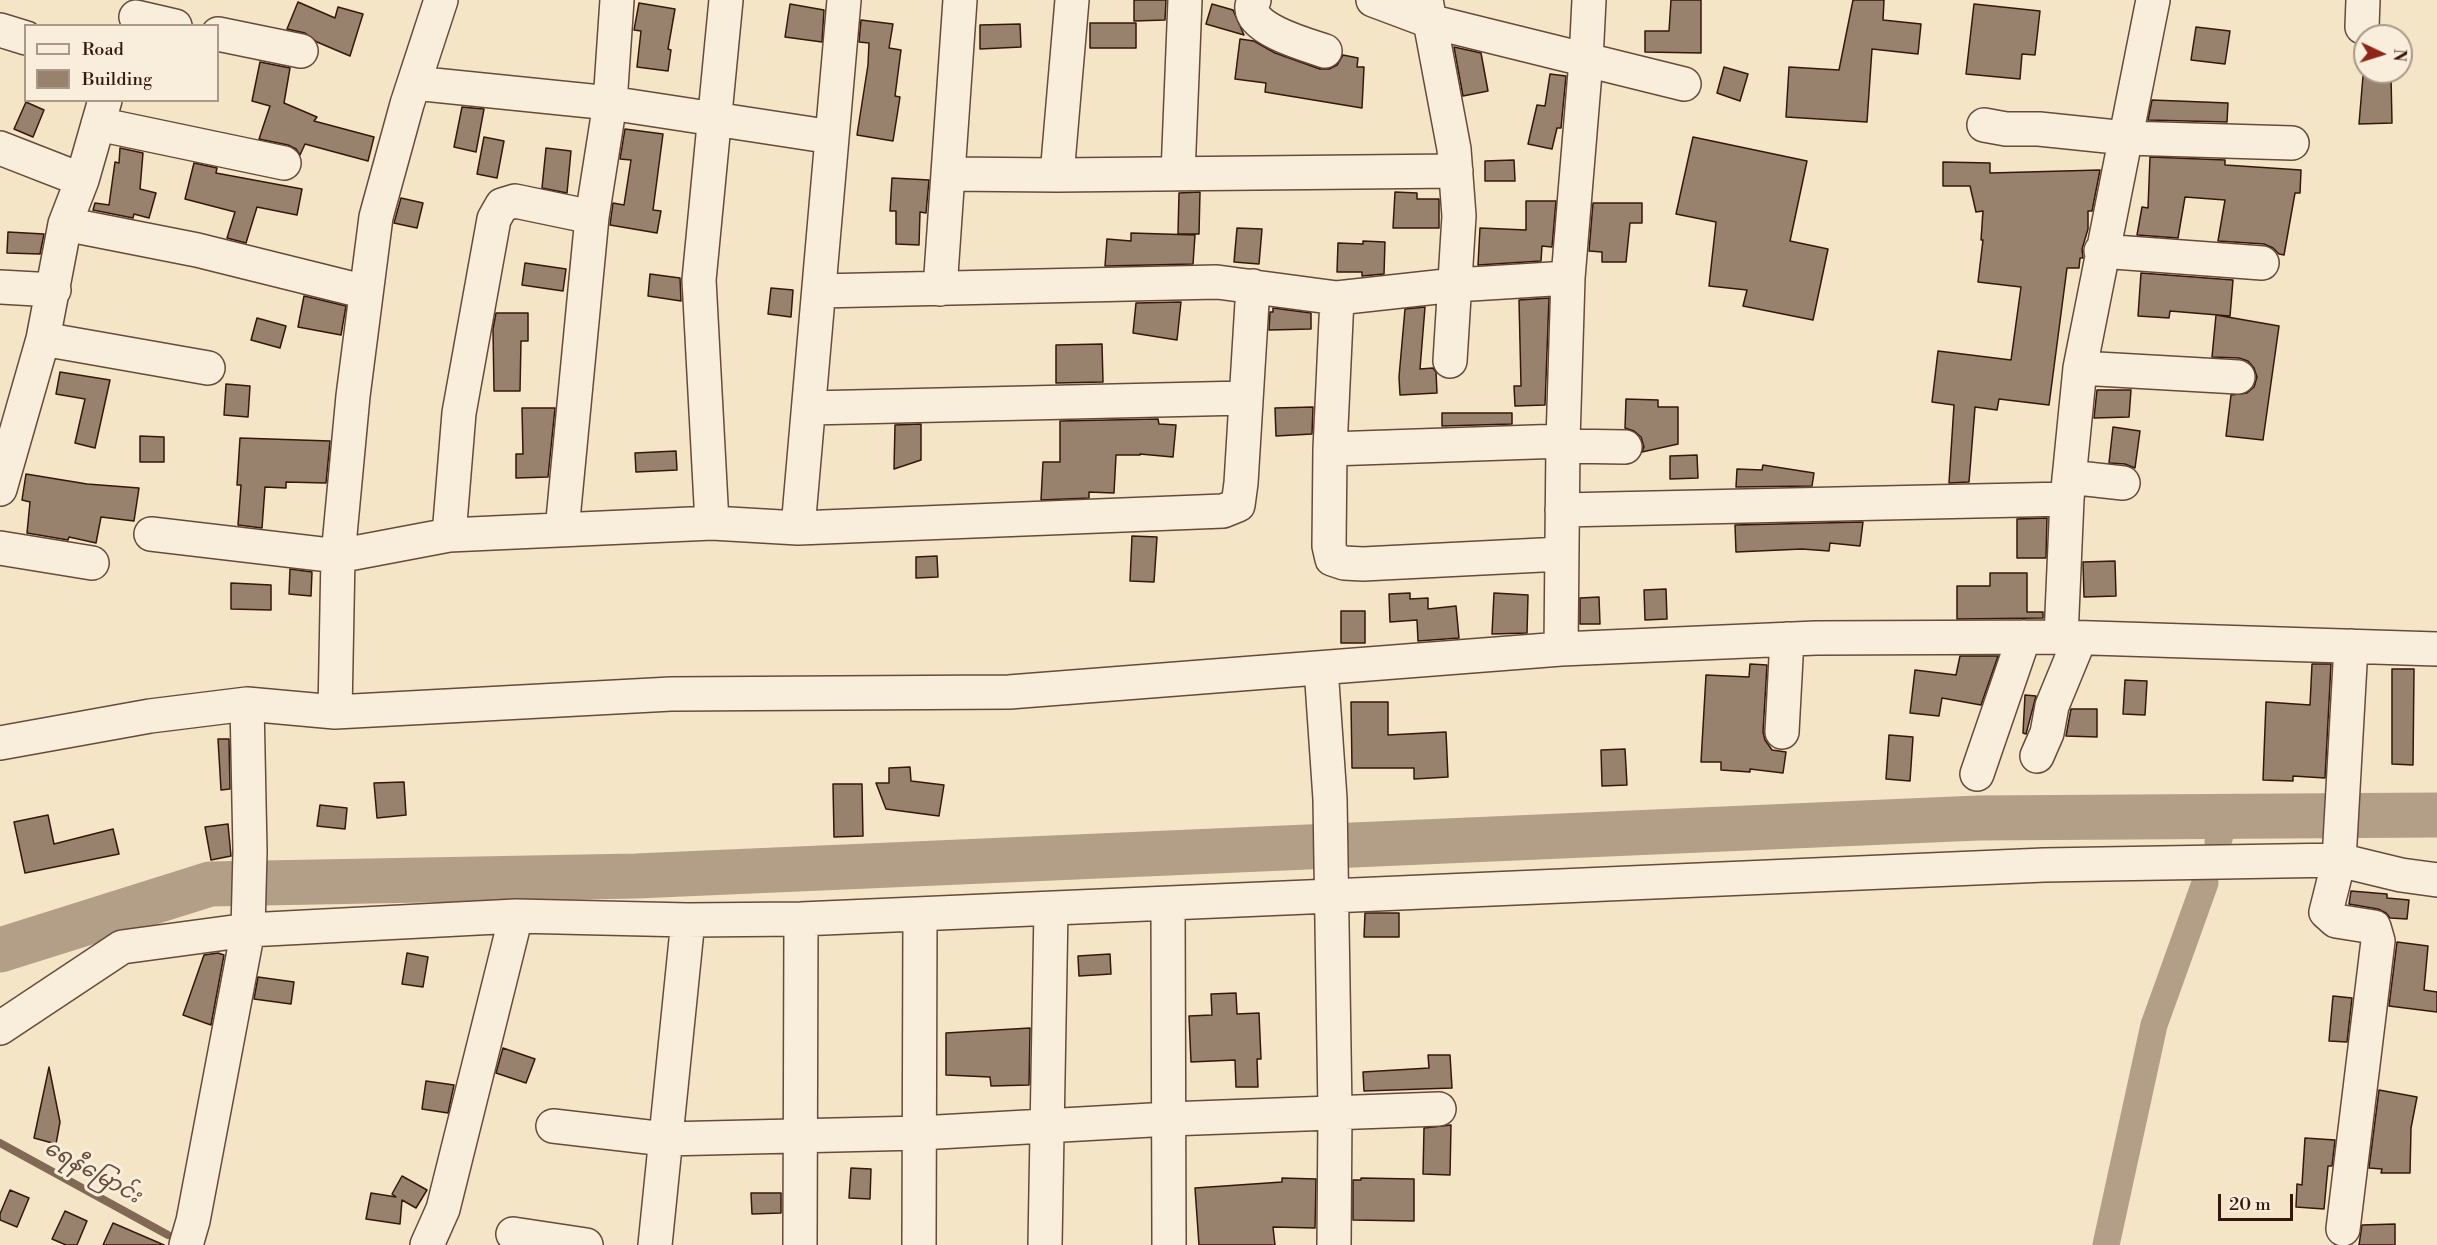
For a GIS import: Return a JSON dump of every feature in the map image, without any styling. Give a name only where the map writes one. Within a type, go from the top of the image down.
[{"type":"street","points":[[334,712],[338,556],[353,396],[376,217],[414,83],[441,0]]},
{"type":"street","points":[[562,530],[592,217],[610,103],[618,0]]},
{"type":"street","points":[[712,523],[699,280],[726,0]]},
{"type":"street","points":[[798,528],[844,0]]},
{"type":"street","points":[[940,290],[960,0]]},
{"type":"street","points":[[1057,176],[1072,0]]},
{"type":"street","points":[[1178,174],[1185,0]]},
{"type":"street","points":[[1254,0],[1252,10],[1257,21],[1274,32],[1325,51]]},
{"type":"street","points":[[1373,0],[1427,10],[1586,60],[1684,84]]},
{"type":"street","points":[[1561,650],[1563,443],[1568,278],[1589,0]]},
{"type":"street","points":[[2037,756],[2047,733],[2071,638],[2068,488],[2080,368],[2153,0]]},
{"type":"street","points":[[1427,10],[1454,149],[1459,216],[1450,361]]},
{"type":"street","points":[[137,14],[169,24]]},
{"type":"street","points":[[0,30],[24,37]]},
{"type":"street","points":[[219,34],[301,51]]},
{"type":"street","points":[[414,83],[610,103],[832,137]]},
{"type":"street","points":[[0,489],[13,397],[43,339],[65,224],[82,180],[101,112],[284,163]]},
{"type":"street","points":[[1984,125],[2006,129],[2039,129],[2126,138],[2292,143]]},
{"type":"street","points":[[0,148],[82,180]]},
{"type":"street","points":[[948,174],[1057,176],[1456,171]]},
{"type":"street","points":[[449,535],[459,413],[494,219],[502,205],[515,201],[592,217]]},
{"type":"street","points":[[65,224],[197,250],[366,292]]},
{"type":"street","points":[[2102,251],[2262,263]]},
{"type":"street","points":[[819,291],[1217,282],[1337,298],[1455,285],[1568,278]]},
{"type":"street","points":[[151,534],[338,556],[449,535],[712,523],[798,528],[1223,511],[1238,505],[1241,483],[1253,286]]},
{"type":"street","points":[[0,288],[54,290]]},
{"type":"street","points":[[1337,298],[1330,449],[1329,546],[1332,559],[1344,563],[1363,564],[1561,554]]},
{"type":"street","points":[[43,339],[208,368]]},
{"type":"street","points":[[2080,368],[2238,377]]},
{"type":"street","points":[[809,408],[1245,398]]},
{"type":"street","points":[[1330,449],[1563,443],[1625,447]]},
{"type":"street","points":[[1562,510],[2068,488],[2123,483]]},
{"type":"street","points":[[0,548],[92,563]]},
{"type":"street","points":[[1977,774],[2024,637]]},
{"type":"street","points":[[0,742],[150,716],[247,704],[334,712],[671,694],[1009,692],[1561,650],[1787,639],[2024,637],[2437,649]]},
{"type":"street","points":[[1782,732],[1787,639]]},
{"type":"street","points":[[2343,1229],[2378,941],[2374,927],[2336,921],[2326,912],[2339,860],[2351,646]]},
{"type":"street","points":[[1321,668],[1330,799],[1335,1111],[1334,1245]]},
{"type":"street","points":[[186,1245],[195,1210],[248,930],[250,851],[247,704]]},
{"type":"street","points":[[0,1028],[122,947],[248,930],[516,916],[688,920],[801,919],[2044,865],[2339,860],[2401,875],[2437,880]]},
{"type":"street","points":[[1168,904],[1169,1245]]},
{"type":"street","points":[[1045,1245],[1050,909]]},
{"type":"street","points":[[920,914],[920,1245]]},
{"type":"street","points":[[428,1245],[443,1209],[516,916]]},
{"type":"street","points":[[800,1245],[801,919]]},
{"type":"street","points":[[655,1245],[688,920]]},
{"type":"street","points":[[553,1126],[665,1139],[920,1133],[1335,1111],[1439,1109]]},
{"type":"street","points":[[513,1234],[545,1242],[586,1245]]},
{"type":"building","points":[[1134,0],[1166,0],[1165,20],[1134,21]]},
{"type":"building","points":[[1671,0],[1701,0],[1701,53],[1645,52],[1645,31],[1669,31]]},
{"type":"building","points":[[1853,0],[1884,0],[1883,20],[1921,24],[1918,54],[1872,49],[1867,122],[1786,117],[1789,67],[1839,70]]},
{"type":"building","points":[[298,2],[335,18],[338,7],[363,14],[350,56],[317,42],[305,33],[287,29]]},
{"type":"building","points":[[639,3],[675,9],[668,49],[671,50],[668,71],[637,67],[641,31],[634,30]]},
{"type":"building","points":[[790,4],[824,10],[822,42],[785,37]]},
{"type":"building","points":[[1212,4],[1233,10],[1244,35],[1206,24]]},
{"type":"building","points":[[1974,4],[2040,11],[2035,55],[2022,54],[2020,79],[1966,74]]},
{"type":"building","points":[[861,20],[893,24],[889,48],[901,50],[895,96],[900,97],[893,141],[857,135],[868,65],[869,43],[859,42]]},
{"type":"building","points":[[1090,23],[1136,23],[1136,48],[1090,48]]},
{"type":"building","points":[[1020,24],[1021,47],[980,49],[980,25]]},
{"type":"building","points":[[2196,27],[2230,31],[2225,64],[2191,60]]},
{"type":"building","points":[[1240,39],[1254,41],[1275,53],[1320,69],[1329,69],[1337,65],[1343,55],[1358,58],[1357,67],[1364,67],[1362,108],[1265,92],[1266,83],[1235,79]]},
{"type":"building","points":[[1454,47],[1481,53],[1488,91],[1463,96]]},
{"type":"building","points":[[260,62],[290,68],[284,103],[317,117],[314,121],[374,137],[368,161],[305,144],[300,155],[296,149],[288,145],[259,139],[270,106],[252,101]]},
{"type":"building","points":[[1724,67],[1748,74],[1740,101],[1717,93]]},
{"type":"building","points":[[1550,74],[1566,76],[1561,128],[1557,128],[1552,149],[1528,144],[1537,105],[1545,106]]},
{"type":"building","points":[[2362,84],[2391,84],[2392,123],[2359,124]]},
{"type":"building","points":[[2152,100],[2228,103],[2227,122],[2148,120]]},
{"type":"building","points":[[26,102],[44,110],[33,137],[14,129]]},
{"type":"building","points":[[462,107],[484,109],[476,152],[454,147]]},
{"type":"building","points":[[625,129],[663,134],[653,210],[661,211],[657,233],[610,225],[613,203],[624,205],[631,160],[620,159]]},
{"type":"building","points":[[484,137],[504,141],[497,178],[477,174]]},
{"type":"building","points":[[1693,137],[1807,161],[1790,241],[1828,249],[1813,320],[1743,306],[1747,290],[1709,286],[1716,222],[1676,214]]},
{"type":"building","points":[[120,148],[143,153],[140,189],[156,193],[149,218],[134,214],[133,218],[93,210],[95,203],[109,205],[115,162],[119,163]]},
{"type":"building","points":[[546,148],[571,151],[567,193],[542,188]]},
{"type":"building","points":[[2150,157],[2225,160],[2225,165],[2301,170],[2300,193],[2295,193],[2284,255],[2264,244],[2218,241],[2225,200],[2185,197],[2178,238],[2137,235],[2142,207],[2148,208]]},
{"type":"building","points":[[1514,160],[1515,181],[1485,181],[1485,161]]},
{"type":"building","points":[[1943,162],[1990,163],[1990,173],[2100,170],[2092,211],[2088,211],[2088,229],[2082,249],[2083,258],[2080,258],[2079,268],[2067,268],[2049,405],[1999,399],[1997,410],[1975,407],[1969,482],[1949,483],[1954,405],[1932,402],[1938,351],[2011,360],[2021,287],[1978,282],[1983,240],[1981,240],[1983,211],[1976,212],[1970,186],[1943,186]]},
{"type":"building","points":[[194,163],[217,168],[216,173],[302,189],[297,215],[257,207],[246,243],[227,238],[235,212],[185,199]]},
{"type":"building","points":[[892,178],[929,180],[926,213],[920,212],[919,245],[896,244],[896,211],[890,211]]},
{"type":"building","points":[[1200,192],[1199,234],[1178,234],[1179,193]]},
{"type":"building","points":[[1395,192],[1417,193],[1417,199],[1439,199],[1439,228],[1393,228]]},
{"type":"building","points":[[401,198],[423,203],[417,228],[394,223]]},
{"type":"building","points":[[1526,201],[1556,201],[1552,247],[1542,246],[1541,261],[1478,265],[1480,228],[1526,230]]},
{"type":"building","points":[[1593,203],[1642,203],[1642,223],[1630,223],[1626,262],[1602,262],[1602,252],[1589,251]]},
{"type":"building","points":[[1237,228],[1262,229],[1259,264],[1234,262]]},
{"type":"building","points":[[8,232],[44,234],[40,254],[7,253]]},
{"type":"building","points":[[1131,233],[1195,235],[1193,264],[1105,266],[1107,239],[1131,241]]},
{"type":"building","points":[[1363,241],[1385,242],[1384,274],[1362,276],[1362,272],[1337,272],[1338,243],[1363,244]]},
{"type":"building","points":[[525,263],[566,269],[563,291],[522,285]]},
{"type":"building","points":[[2141,273],[2233,280],[2230,316],[2170,311],[2169,318],[2138,316]]},
{"type":"building","points":[[650,274],[680,278],[681,301],[648,296]]},
{"type":"building","points":[[771,288],[793,290],[791,317],[768,314]]},
{"type":"building","points":[[304,296],[346,306],[341,335],[298,327]]},
{"type":"building","points":[[1549,298],[1545,405],[1515,406],[1514,386],[1521,386],[1519,300]]},
{"type":"building","points":[[1181,302],[1177,340],[1133,333],[1136,303]]},
{"type":"building","points":[[1425,307],[1420,369],[1433,368],[1436,372],[1437,393],[1400,395],[1399,377],[1405,309]]},
{"type":"building","points":[[1273,308],[1311,313],[1311,329],[1269,330],[1270,312],[1273,312]]},
{"type":"building","points":[[496,313],[528,313],[528,341],[521,341],[520,391],[494,391],[493,329]]},
{"type":"building","points":[[2216,315],[2279,326],[2263,440],[2226,436],[2231,395],[2247,393],[2254,387],[2257,377],[2248,361],[2239,358],[2212,357]]},
{"type":"building","points":[[257,318],[286,326],[280,348],[251,340]]},
{"type":"building","points":[[1102,344],[1103,382],[1056,383],[1056,345]]},
{"type":"building","points":[[60,372],[110,380],[95,448],[75,443],[85,399],[56,394]]},
{"type":"building","points":[[226,384],[250,386],[248,417],[224,415]]},
{"type":"building","points":[[2097,390],[2131,390],[2129,417],[2094,418]]},
{"type":"building","points":[[1626,399],[1658,400],[1658,407],[1678,407],[1678,444],[1642,452],[1644,447],[1641,437],[1625,428]]},
{"type":"building","points":[[1313,407],[1312,434],[1276,436],[1275,408]]},
{"type":"building","points":[[522,408],[555,408],[548,477],[516,478],[516,454],[523,454]]},
{"type":"building","points":[[1442,413],[1512,413],[1512,424],[1442,426]]},
{"type":"building","points":[[1158,419],[1159,424],[1176,425],[1173,457],[1140,454],[1116,455],[1114,493],[1089,492],[1089,498],[1041,500],[1043,462],[1060,462],[1060,421]]},
{"type":"building","points":[[921,424],[921,460],[894,469],[895,425]]},
{"type":"building","points":[[2113,427],[2140,431],[2135,468],[2125,464],[2109,463]]},
{"type":"building","points":[[140,436],[164,437],[164,462],[140,462]]},
{"type":"building","points":[[240,438],[330,441],[326,483],[286,482],[286,488],[265,487],[262,528],[238,525],[241,485],[237,485]]},
{"type":"building","points":[[676,451],[677,470],[636,472],[635,453]]},
{"type":"building","points":[[1697,455],[1698,478],[1670,479],[1670,456]]},
{"type":"building","points":[[1763,465],[1814,473],[1812,486],[1736,487],[1737,469],[1762,470]]},
{"type":"building","points":[[26,474],[87,484],[139,488],[134,521],[101,517],[96,543],[69,537],[68,540],[27,533],[30,502],[22,500]]},
{"type":"building","points":[[2047,518],[2046,558],[2017,558],[2017,519]]},
{"type":"building","points":[[1863,522],[1860,546],[1830,543],[1829,551],[1802,549],[1736,552],[1735,525]]},
{"type":"building","points":[[1132,536],[1157,537],[1154,582],[1130,581]]},
{"type":"building","points":[[937,556],[938,577],[916,578],[916,557]]},
{"type":"building","points":[[2115,561],[2116,596],[2084,597],[2083,562]]},
{"type":"building","points":[[290,569],[312,572],[311,596],[289,594]]},
{"type":"building","points":[[1990,573],[2027,573],[2027,612],[2043,612],[2043,618],[1957,619],[1957,586],[1990,586]]},
{"type":"building","points":[[231,583],[271,585],[271,610],[231,609]]},
{"type":"building","points":[[1666,589],[1667,619],[1645,620],[1644,590]]},
{"type":"building","points":[[1410,593],[1410,599],[1428,598],[1428,609],[1456,606],[1459,638],[1418,641],[1417,620],[1390,622],[1389,594]]},
{"type":"building","points":[[1494,593],[1528,595],[1527,633],[1492,634]]},
{"type":"building","points":[[1599,597],[1600,624],[1580,624],[1580,598]]},
{"type":"building","points":[[1341,611],[1365,611],[1365,643],[1341,643]]},
{"type":"building","points":[[1960,656],[1998,656],[1981,705],[1942,698],[1939,716],[1910,713],[1915,670],[1956,675]]},
{"type":"building","points":[[1750,664],[1767,665],[1763,732],[1772,750],[1786,752],[1783,773],[1750,769],[1750,772],[1721,770],[1721,762],[1701,762],[1706,675],[1749,677]]},
{"type":"building","points":[[2312,664],[2331,664],[2325,778],[2293,776],[2293,781],[2263,780],[2266,702],[2310,705]]},
{"type":"building","points":[[2392,669],[2414,669],[2413,765],[2392,764]]},
{"type":"building","points":[[2125,680],[2147,681],[2145,715],[2123,714]]},
{"type":"building","points":[[2025,695],[2036,696],[2026,734],[2023,733]]},
{"type":"building","points":[[1351,702],[1388,702],[1388,735],[1446,732],[1448,777],[1414,779],[1414,768],[1352,768]]},
{"type":"building","points":[[2071,709],[2097,709],[2097,737],[2066,736]]},
{"type":"building","points":[[1889,735],[1913,737],[1910,781],[1886,779]]},
{"type":"building","points":[[218,739],[229,739],[230,789],[221,790]]},
{"type":"building","points":[[1625,749],[1627,785],[1602,786],[1601,750]]},
{"type":"building","points":[[910,767],[911,781],[944,785],[939,816],[886,809],[876,783],[889,783],[889,768]]},
{"type":"building","points":[[404,782],[406,815],[377,818],[374,783]]},
{"type":"building","points":[[833,784],[862,784],[863,836],[834,837]]},
{"type":"building","points":[[320,805],[347,808],[345,829],[317,826]]},
{"type":"building","points":[[48,815],[54,844],[113,829],[119,854],[25,873],[14,822]]},
{"type":"building","points":[[228,824],[231,856],[211,860],[205,827]]},
{"type":"building","points":[[2351,891],[2387,894],[2387,898],[2409,900],[2407,919],[2390,918],[2378,909],[2349,904]]},
{"type":"building","points":[[1365,913],[1399,913],[1399,937],[1364,937]]},
{"type":"building","points":[[2397,942],[2428,946],[2424,990],[2437,992],[2437,1012],[2389,1006]]},
{"type":"building","points":[[218,953],[224,955],[211,1025],[183,1015],[204,955]]},
{"type":"building","points":[[407,953],[428,957],[423,987],[402,984]]},
{"type":"building","points":[[1110,954],[1111,974],[1079,976],[1078,956]]},
{"type":"building","points":[[258,977],[294,982],[291,1004],[254,999]]},
{"type":"building","points":[[1236,993],[1237,1014],[1259,1013],[1261,1059],[1257,1059],[1258,1087],[1236,1087],[1235,1060],[1191,1062],[1189,1016],[1212,1015],[1211,994]]},
{"type":"building","points":[[2333,996],[2352,998],[2347,1042],[2329,1041]]},
{"type":"building","points":[[1030,1028],[1029,1085],[991,1086],[990,1077],[946,1075],[946,1033]]},
{"type":"building","points":[[503,1048],[535,1059],[526,1083],[496,1073]]},
{"type":"building","points":[[1428,1055],[1450,1055],[1452,1088],[1364,1091],[1363,1072],[1429,1068]]},
{"type":"building","points":[[49,1067],[60,1122],[56,1144],[34,1138]]},
{"type":"building","points":[[426,1081],[454,1085],[448,1113],[422,1109]]},
{"type":"building","points":[[2379,1090],[2417,1097],[2411,1128],[2410,1173],[2381,1173],[2382,1169],[2369,1168]]},
{"type":"building","points":[[1451,1125],[1450,1175],[1423,1174],[1424,1128]]},
{"type":"building","points":[[2305,1138],[2335,1140],[2332,1166],[2328,1166],[2324,1209],[2296,1207],[2297,1184],[2302,1185]]},
{"type":"building","points":[[851,1168],[871,1169],[870,1199],[849,1198]]},
{"type":"building","points":[[402,1176],[427,1190],[416,1208],[402,1200],[400,1224],[366,1219],[371,1193],[396,1197],[392,1194]]},
{"type":"building","points":[[1282,1178],[1316,1179],[1315,1228],[1273,1227],[1275,1245],[1199,1245],[1195,1188],[1282,1182]]},
{"type":"building","points":[[1361,1178],[1414,1179],[1414,1221],[1353,1220],[1353,1180],[1361,1180]]},
{"type":"building","points":[[10,1190],[29,1198],[17,1227],[0,1220],[0,1214]]},
{"type":"building","points":[[751,1193],[781,1193],[781,1213],[752,1214]]},
{"type":"building","points":[[65,1211],[87,1221],[77,1245],[66,1245],[52,1239]]},
{"type":"building","points":[[113,1223],[164,1245],[103,1245]]},
{"type":"building","points":[[2395,1224],[2395,1245],[2359,1245],[2362,1225]]},
{"type":"waterway","points":[[0,950],[210,884],[636,876],[1978,818],[2437,815]]},
{"type":"waterway","points":[[2218,842],[2225,818]]},
{"type":"waterway","points":[[2106,1245],[2154,1025],[2205,883]]},
{"type":"waterway","name":"ရေနီမြောင်း","points":[[0,1143],[168,1235]]}]
